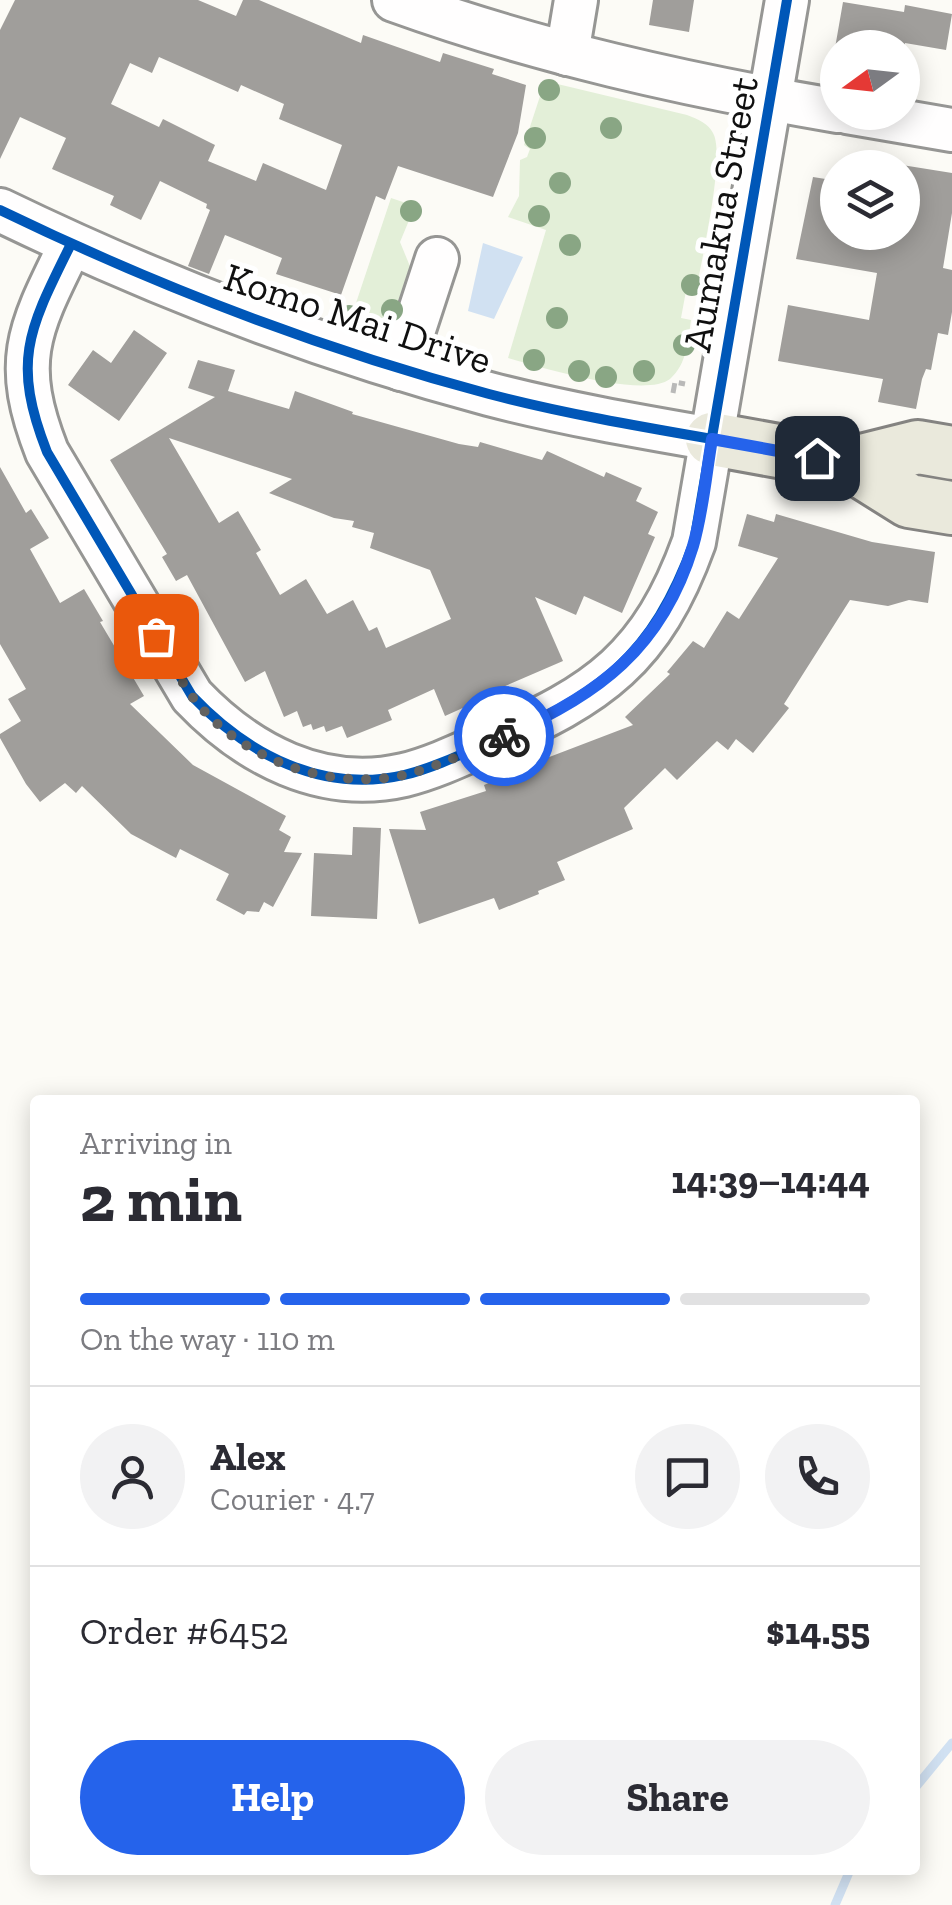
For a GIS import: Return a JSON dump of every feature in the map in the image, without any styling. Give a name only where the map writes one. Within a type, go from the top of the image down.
[{"type":"main road","name":"Komo Mai Drive","points":[[712,439],[850,464],[908,501],[952,508]]},
{"type":"main road","name":"Komo Mai Drive","points":[[850,464],[918,447],[952,453]]},
{"type":"street","points":[[394,0],[666,80],[820,108]]},
{"type":"street","points":[[567,54],[576,0]]},
{"type":"street","name":"Aumakua Street","points":[[71,244],[39,313],[26,356],[31,411],[47,452],[192,696],[218,724],[251,749],[285,765],[322,776],[364,780],[420,770],[547,718],[593,691],[644,640],[678,588],[694,542],[787,0]]},
{"type":"street","points":[[920,125],[952,130]]},
{"type":"street","name":"Komo Mai Drive","points":[[0,210],[170,287],[402,369],[576,414],[712,439]]},
{"type":"street","points":[[402,369],[437,258]]},
{"type":"path","points":[[673,393],[675,382],[685,384]]},
{"type":"green space","points":[[545,81],[687,115],[713,133],[717,163],[707,234],[696,292],[686,291],[681,318],[691,320],[688,344],[670,379],[657,384],[616,384],[508,358],[546,230],[508,217],[519,196],[520,160],[527,157],[530,149],[524,145]]},
{"type":"green space","points":[[391,198],[415,206],[400,242],[416,281],[401,327],[353,312]]},
{"type":"water","points":[[483,243],[523,257],[494,319],[468,311]]},
{"type":"building","points":[[15,0],[198,0],[236,16],[243,0],[259,0],[361,43],[363,35],[440,62],[443,53],[494,69],[492,74],[526,85],[518,133],[493,197],[398,166],[385,200],[376,196],[341,295],[276,274],[282,258],[225,235],[209,274],[188,266],[210,210],[207,204],[160,181],[141,220],[110,205],[114,196],[52,169],[66,138],[20,117],[0,159],[0,30]],"holes":[[[159,57],[238,92],[241,85],[284,104],[279,119],[342,145],[326,190],[263,163],[256,181],[208,161],[215,145],[163,119],[159,127],[111,104],[130,63],[152,73]]]},
{"type":"building","points":[[653,0],[694,0],[689,32],[649,25]]},
{"type":"building","points":[[843,2],[904,12],[905,5],[952,14],[946,50],[920,46],[920,30],[838,30]]},
{"type":"building","points":[[920,168],[952,173],[952,213],[943,268],[952,270],[952,312],[948,335],[938,333],[931,370],[926,369],[922,379],[916,409],[878,402],[883,379],[778,361],[788,305],[869,320],[877,273],[796,259],[813,177],[820,178],[820,250],[920,250]]},
{"type":"building","points":[[134,330],[167,353],[119,421],[68,385],[93,350],[111,363]]},
{"type":"building","points":[[198,360],[235,370],[228,391],[289,409],[295,391],[352,414],[459,444],[478,447],[480,442],[542,460],[547,451],[604,477],[606,472],[642,488],[636,501],[658,512],[648,534],[655,537],[622,613],[584,596],[576,615],[535,597],[563,661],[445,716],[434,689],[388,710],[392,720],[347,738],[342,726],[326,732],[324,726],[313,730],[311,724],[303,727],[297,711],[284,717],[265,671],[245,682],[187,575],[176,581],[162,557],[167,554],[110,460],[215,397],[188,388]],"holes":[[[169,438],[292,479],[269,493],[334,518],[354,521],[352,527],[374,533],[370,548],[430,570],[451,619],[386,648],[377,627],[369,631],[353,600],[327,614],[306,579],[280,595],[256,553],[261,550],[238,511],[219,523]]]},
{"type":"building","points":[[0,467],[26,513],[31,509],[49,538],[30,549],[60,603],[84,589],[103,621],[100,622],[144,696],[130,704],[193,765],[286,816],[279,830],[291,837],[284,852],[302,853],[273,907],[264,902],[259,912],[247,911],[244,915],[216,900],[229,874],[180,849],[176,858],[131,834],[82,786],[76,793],[65,783],[40,802],[26,784],[0,738],[0,734],[21,721],[8,699],[26,689],[0,644]]},
{"type":"building","points":[[747,514],[774,522],[776,514],[872,542],[935,552],[928,603],[909,600],[888,606],[850,600],[784,704],[789,708],[753,753],[736,739],[728,750],[717,741],[677,780],[665,768],[624,808],[633,829],[557,862],[565,880],[538,891],[539,894],[499,910],[494,898],[419,924],[389,829],[426,830],[420,812],[486,791],[484,785],[633,725],[625,717],[670,674],[667,672],[693,641],[704,648],[727,611],[739,619],[778,558],[738,546]]},
{"type":"building","points":[[353,827],[381,828],[377,919],[311,916],[314,853],[352,855]]},
{"type":"waterway","points":[[920,1782],[952,1743]]},
{"type":"waterway","points":[[835,1905],[848,1875]]},
{"type":"cycle path","points":[[71,244],[44,299],[30,345],[28,368],[36,420],[47,452],[192,696],[262,751],[315,774],[374,779],[426,769],[528,725],[591,689],[640,644],[678,582],[694,542],[787,0]]},
{"type":"cycle path","points":[[0,210],[179,290],[363,357],[516,401],[712,439]]},
{"type":"way so far","points":[[156,636],[192,696],[218,724],[251,749],[322,776],[364,780],[402,776],[504,736]]},
{"type":"route","points":[[504,736],[547,718],[593,691],[622,665],[663,616],[678,588],[694,542],[712,439],[817,458]]}]
